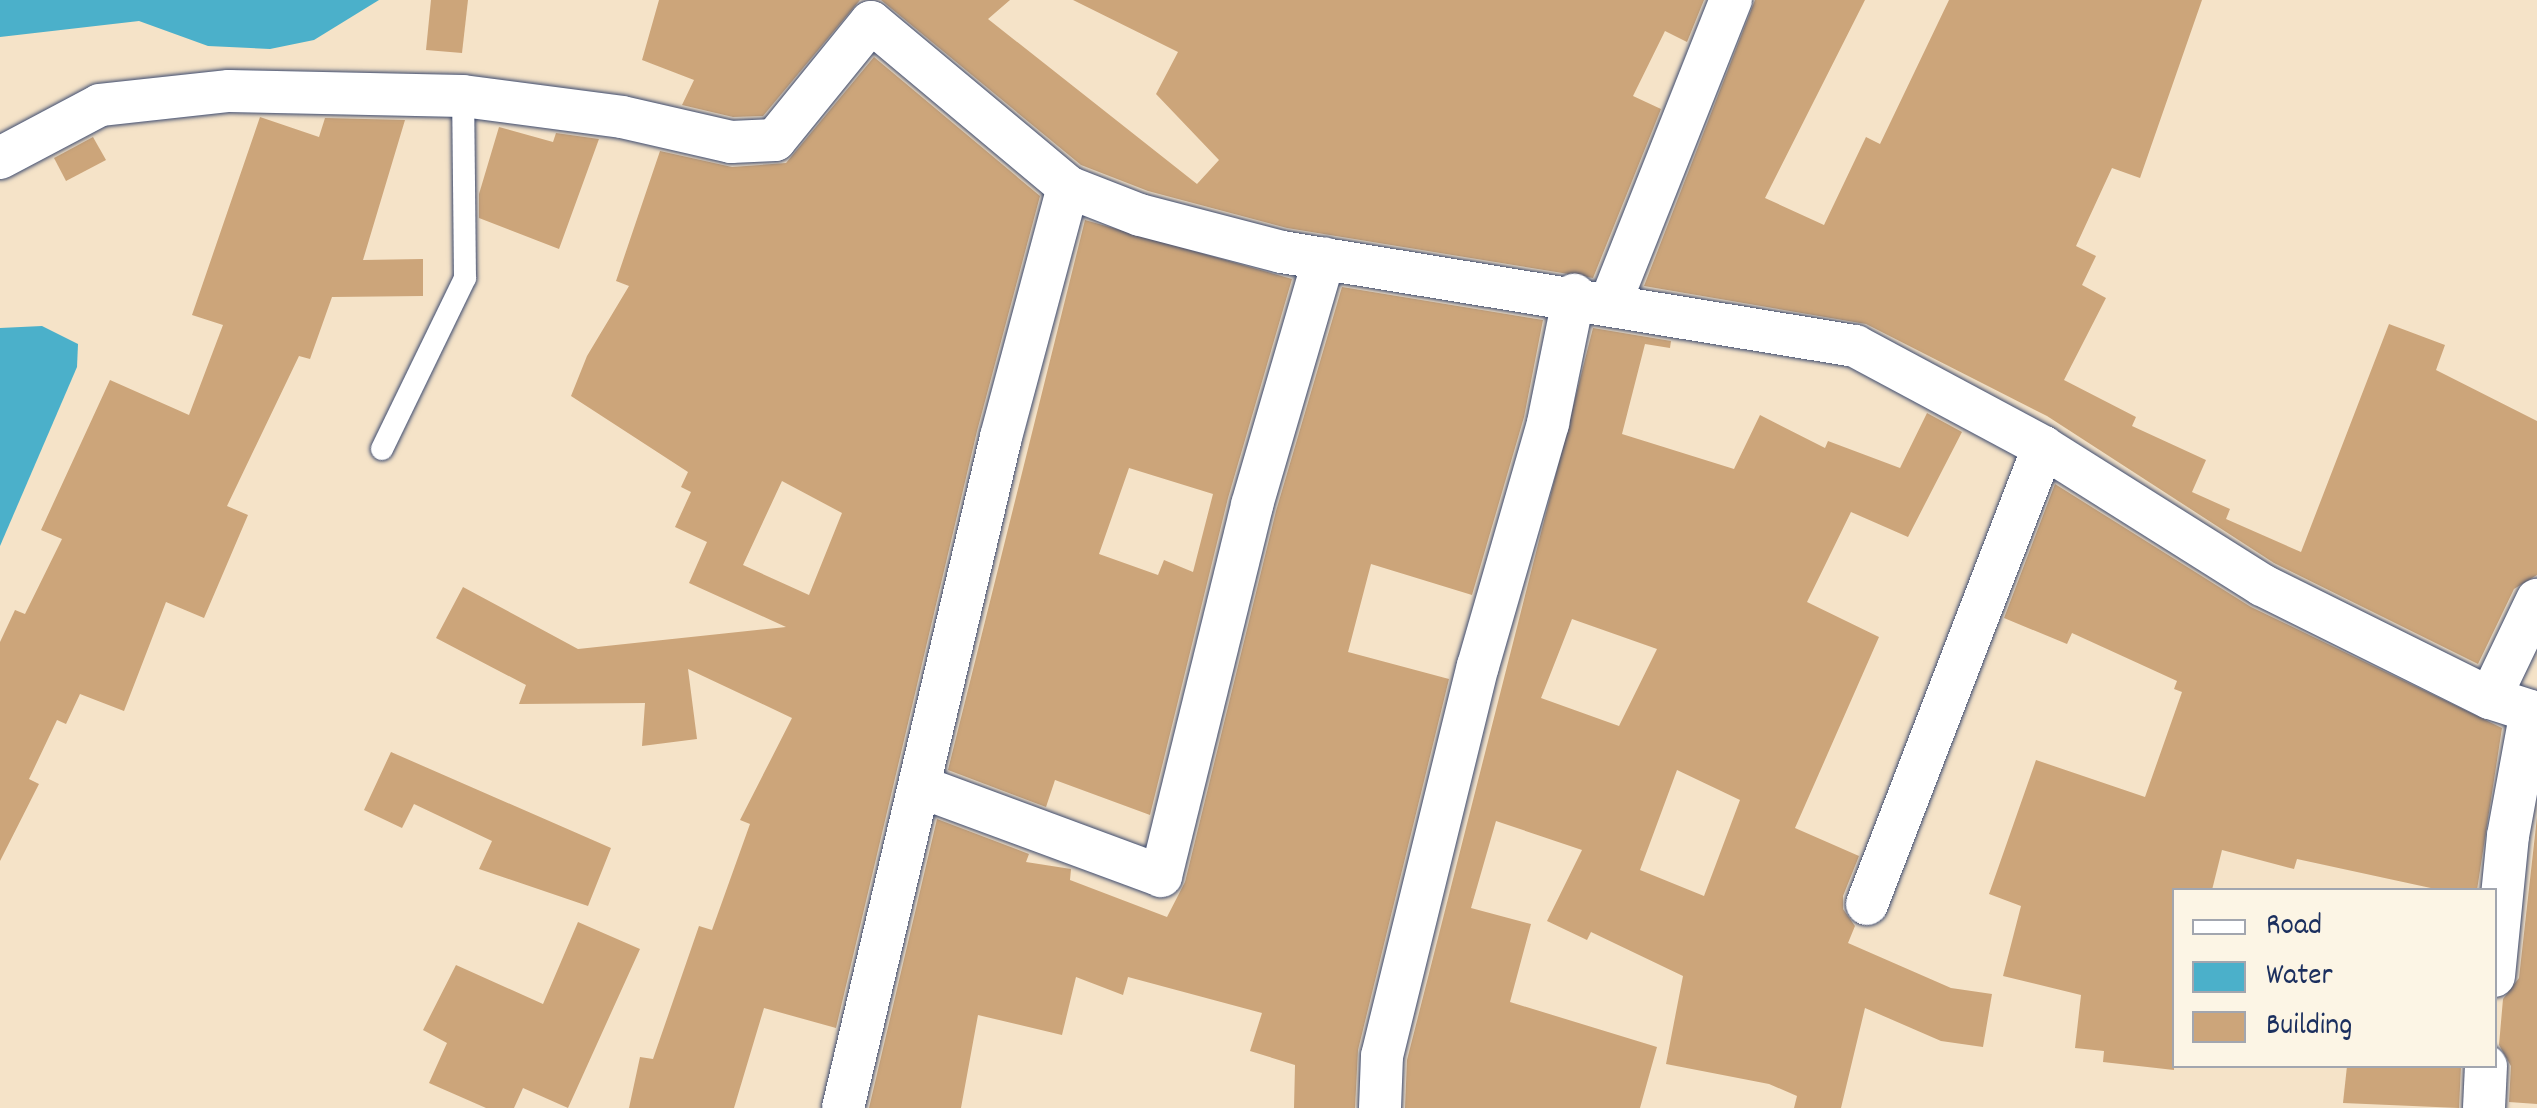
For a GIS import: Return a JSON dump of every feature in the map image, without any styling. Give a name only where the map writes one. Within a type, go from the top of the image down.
[{"type":"street","points":[[1380,1108],[1382,1056],[1478,666],[1548,423],[1592,298],[1731,0]]},
{"type":"street","points":[[0,158],[100,105],[229,91],[463,96],[622,116],[732,142],[775,140],[887,11],[1068,187],[1140,215],[1324,258],[1592,298],[1856,346],[2043,447],[2262,585],[2490,698],[2534,712],[2508,836],[2497,946]]},
{"type":"street","points":[[843,1108],[922,787],[1001,437],[1068,187]]},
{"type":"street","points":[[922,787],[1162,876],[1252,505],[1324,258]]},
{"type":"street","points":[[1867,904],[2043,447]]},
{"type":"street","points":[[2490,698],[2537,600]]},
{"type":"street","points":[[2484,1108],[2486,1068]]},
{"type":"lane","points":[[382,450],[465,278],[463,96]]},
{"type":"water","points":[[0,0],[379,0],[314,40],[270,49],[208,46],[139,21],[0,37]]},
{"type":"water","points":[[42,326],[78,344],[77,367],[0,546],[0,328]]},
{"type":"building","points":[[431,0],[468,0],[462,53],[426,50]]},
{"type":"building","points":[[659,0],[860,0],[763,116],[733,117],[682,105],[694,80],[642,60]]},
{"type":"building","points":[[881,0],[1010,0],[988,19],[1197,184],[1219,160],[1156,94],[1178,52],[1073,0],[1704,0],[1687,42],[1665,31],[1633,96],[1661,109],[1593,278],[1287,228],[1148,191],[1081,165]]},
{"type":"building","points":[[1755,0],[1865,0],[1765,198],[1824,225],[1866,137],[1880,144],[1949,0],[2202,0],[2140,178],[2112,168],[2076,246],[2096,256],[2082,285],[2106,298],[2064,380],[2136,417],[2132,426],[2206,460],[2192,492],[2230,509],[2226,519],[2301,552],[2389,324],[2445,345],[2436,370],[2537,421],[2537,575],[2514,589],[2478,664],[2274,563],[2047,416],[1866,324],[1644,286]]},
{"type":"building","points":[[874,57],[1040,196],[977,431],[836,1028],[764,1008],[734,1108],[629,1108],[640,1057],[653,1059],[699,926],[712,930],[750,824],[740,820],[792,718],[688,669],[697,739],[642,746],[645,703],[519,704],[526,685],[436,638],[463,587],[578,649],[786,627],[689,583],[707,542],[675,527],[691,492],[681,487],[688,472],[571,396],[587,356],[629,286],[616,281],[660,151],[732,167],[786,163]],"holes":[[[782,481],[842,513],[809,595],[743,565]]]},
{"type":"building","points":[[260,117],[319,137],[325,118],[405,120],[363,260],[423,259],[423,296],[332,297],[310,359],[299,356],[227,506],[248,515],[204,618],[166,602],[124,711],[80,694],[66,724],[57,720],[29,779],[39,784],[0,861],[0,642],[15,610],[25,614],[62,539],[41,530],[110,380],[189,415],[223,325],[192,315]]},
{"type":"building","points":[[499,127],[553,142],[556,133],[599,139],[559,249],[479,218],[479,194]]},
{"type":"building","points":[[93,137],[106,160],[66,181],[54,158]]},
{"type":"building","points":[[1085,220],[1292,279],[1228,498],[1150,815],[1055,780],[1046,807],[948,770]],"holes":[[[1129,468],[1213,494],[1193,572],[1164,560],[1158,575],[1099,554]]]},
{"type":"building","points":[[1342,287],[1543,320],[1524,417],[1472,595],[1371,564],[1348,652],[1449,679],[1358,1050],[1355,1108],[1294,1108],[1295,1065],[1250,1051],[1262,1013],[1128,977],[1123,995],[1076,977],[1062,1035],[978,1015],[961,1108],[869,1108],[937,819],[1029,854],[1026,862],[1071,869],[1070,880],[1167,917],[1185,882],[1276,511]]},
{"type":"building","points":[[1593,328],[1671,341],[1670,348],[1645,344],[1622,434],[1734,469],[1760,415],[1825,448],[1828,441],[1900,468],[1927,413],[1962,432],[1908,537],[1851,512],[1807,602],[1879,637],[1795,828],[1859,856],[1843,896],[1843,909],[1855,926],[1848,943],[1951,988],[1992,994],[1983,1047],[1941,1041],[1865,1008],[1841,1108],[1794,1108],[1797,1096],[1769,1084],[1666,1064],[1683,976],[1591,932],[1587,940],[1547,921],[1582,850],[1496,821],[1471,908],[1531,924],[1510,1002],[1657,1047],[1640,1108],[1405,1108],[1407,1060]],"holes":[[[1572,619],[1657,649],[1619,726],[1541,698]],[[1677,770],[1740,800],[1704,896],[1640,870]]]},
{"type":"building","points":[[2055,484],[2251,607],[2502,728],[2477,888],[2431,888],[2297,859],[2294,869],[2222,850],[2212,888],[2172,888],[2174,1070],[2103,1062],[2104,1051],[2075,1048],[2081,995],[2003,976],[2021,906],[1989,894],[2036,760],[2145,797],[2182,692],[2174,689],[2177,681],[2072,633],[2067,644],[2004,618]]},
{"type":"building","points":[[391,752],[611,848],[588,906],[479,869],[492,841],[414,804],[402,828],[364,810]]},
{"type":"building","points":[[2537,817],[2537,1104],[2509,1102],[2511,1066],[2499,1045],[2503,999],[2519,978]]},
{"type":"building","points":[[578,922],[640,949],[568,1108],[523,1088],[514,1108],[486,1108],[429,1083],[447,1043],[423,1030],[456,965],[543,1004]]},
{"type":"building","points":[[2347,1068],[2461,1068],[2459,1108],[2343,1103]]}]
